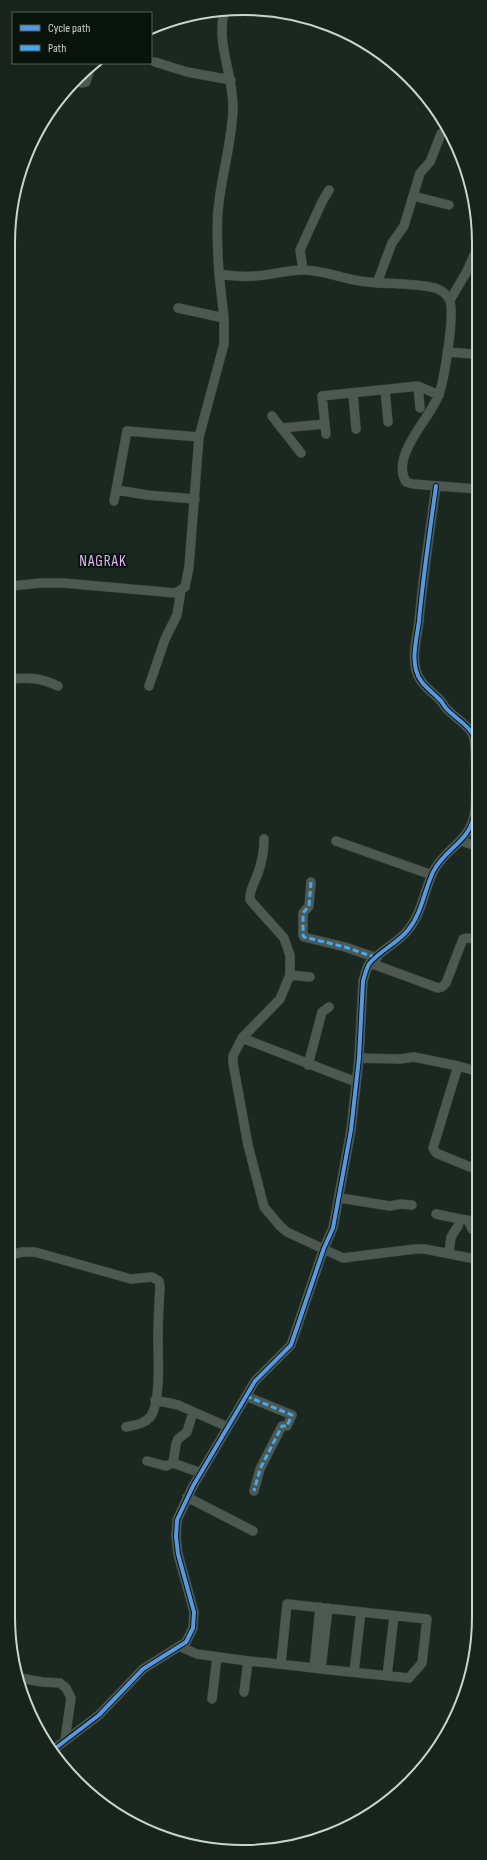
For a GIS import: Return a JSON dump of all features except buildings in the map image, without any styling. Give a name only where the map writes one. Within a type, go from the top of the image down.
[{"type":"street","points":[[149,686],[165,639],[177,615],[181,590],[186,582],[189,568],[199,437],[224,344],[224,318],[219,274],[218,211],[232,124],[233,96],[222,31],[224,16]]},
{"type":"street","points":[[155,62],[187,72],[231,80]]},
{"type":"street","points":[[377,283],[392,243],[404,226],[420,173],[430,162],[443,132]]},
{"type":"street","points":[[303,270],[300,250],[329,190]]},
{"type":"street","points":[[413,196],[450,205]]},
{"type":"street","points":[[472,260],[466,274],[450,300],[450,333],[439,395],[410,443],[403,469],[405,479],[408,483],[472,489]]},
{"type":"street","points":[[219,274],[255,276],[315,270],[360,281],[418,285],[436,289],[444,293],[450,300]]},
{"type":"street","points":[[178,308],[224,318]]},
{"type":"street","points":[[447,352],[472,354]]},
{"type":"street","points":[[326,434],[322,396],[418,386],[439,395]]},
{"type":"street","points":[[418,386],[420,408]]},
{"type":"street","points":[[385,390],[388,422]]},
{"type":"street","points":[[353,393],[356,429]]},
{"type":"street","points":[[272,416],[301,453]]},
{"type":"street","points":[[281,428],[325,424]]},
{"type":"street","points":[[114,501],[127,431],[199,437]]},
{"type":"street","points":[[436,486],[422,582],[415,663],[419,676],[427,688],[439,698],[445,707],[472,735]]},
{"type":"street","points":[[117,490],[147,495],[195,499]]},
{"type":"street","points":[[15,586],[63,583],[169,593],[176,593],[181,590]]},
{"type":"street","points":[[15,679],[28,677],[41,679],[58,686]]},
{"type":"street","points":[[57,1747],[99,1715],[143,1669],[181,1647],[190,1635],[194,1621],[189,1591],[178,1554],[176,1538],[178,1520],[187,1497],[255,1381],[291,1345],[324,1248],[333,1228],[340,1198],[351,1130],[359,1058],[363,981],[374,960],[411,926],[421,908],[432,875],[444,857],[467,834],[472,818]]},
{"type":"street","points":[[264,839],[264,851],[258,874],[251,889],[250,900],[284,938],[290,955],[290,975],[280,999],[242,1038],[232,1056],[232,1063],[248,1144],[264,1207],[287,1232],[343,1258],[415,1249],[472,1258]]},
{"type":"street","points":[[336,841],[432,875]]},
{"type":"street","points":[[461,841],[472,845]]},
{"type":"street","points":[[311,882],[309,906],[303,913],[304,937],[345,947],[432,987],[442,988],[446,984],[463,939],[472,939]]},
{"type":"street","points":[[290,975],[310,977]]},
{"type":"street","points":[[308,1065],[322,1012],[329,1007]]},
{"type":"street","points":[[242,1038],[308,1065],[356,1082]]},
{"type":"street","points":[[359,1058],[400,1059],[414,1057],[472,1070]]},
{"type":"street","points":[[458,1066],[433,1148],[436,1153],[472,1168]]},
{"type":"street","points":[[340,1198],[390,1206],[401,1204],[412,1205]]},
{"type":"street","points":[[436,1214],[469,1222],[472,1229]]},
{"type":"street","points":[[449,1254],[451,1237],[460,1219]]},
{"type":"street","points":[[15,1254],[35,1252],[131,1279],[152,1277],[159,1281],[159,1374],[155,1400],[151,1416],[147,1420],[139,1424],[126,1427]]},
{"type":"street","points":[[246,1396],[292,1415],[287,1426],[282,1426],[260,1469],[254,1491]]},
{"type":"street","points":[[155,1400],[178,1406],[228,1427]]},
{"type":"street","points":[[173,1463],[176,1444],[178,1439],[187,1432],[192,1412]]},
{"type":"street","points":[[147,1461],[166,1466],[173,1463],[201,1473]]},
{"type":"street","points":[[187,1497],[253,1531]]},
{"type":"street","points":[[181,1647],[197,1654],[217,1657],[408,1678],[422,1663],[427,1619],[287,1604],[281,1664]]},
{"type":"street","points":[[317,1668],[324,1608]]},
{"type":"street","points":[[354,1672],[361,1612]]},
{"type":"street","points":[[388,1676],[394,1616]]},
{"type":"street","points":[[212,1699],[217,1657]]},
{"type":"street","points":[[244,1692],[248,1661]]},
{"type":"street","points":[[24,1679],[60,1683],[66,1688],[71,1698],[65,1740]]},
{"type":"marked path","points":[[311,882],[309,906],[303,913],[304,937],[345,947],[377,958]]},
{"type":"marked path","points":[[246,1396],[292,1415],[287,1426],[282,1426],[260,1469],[254,1491]]},
{"type":"cycle path","points":[[436,486],[414,658],[419,679],[440,700],[448,711],[468,727],[472,733]]},
{"type":"cycle path","points":[[57,1747],[99,1715],[143,1669],[186,1642],[193,1628],[194,1612],[178,1554],[176,1537],[177,1520],[193,1486],[255,1381],[291,1345],[324,1248],[333,1228],[351,1130],[359,1058],[363,981],[366,970],[373,959],[404,935],[408,930],[417,916],[430,879],[438,863],[463,838],[472,822]]},
{"type":"district","name":"NAGRAK","points":[[103,561]]}]
